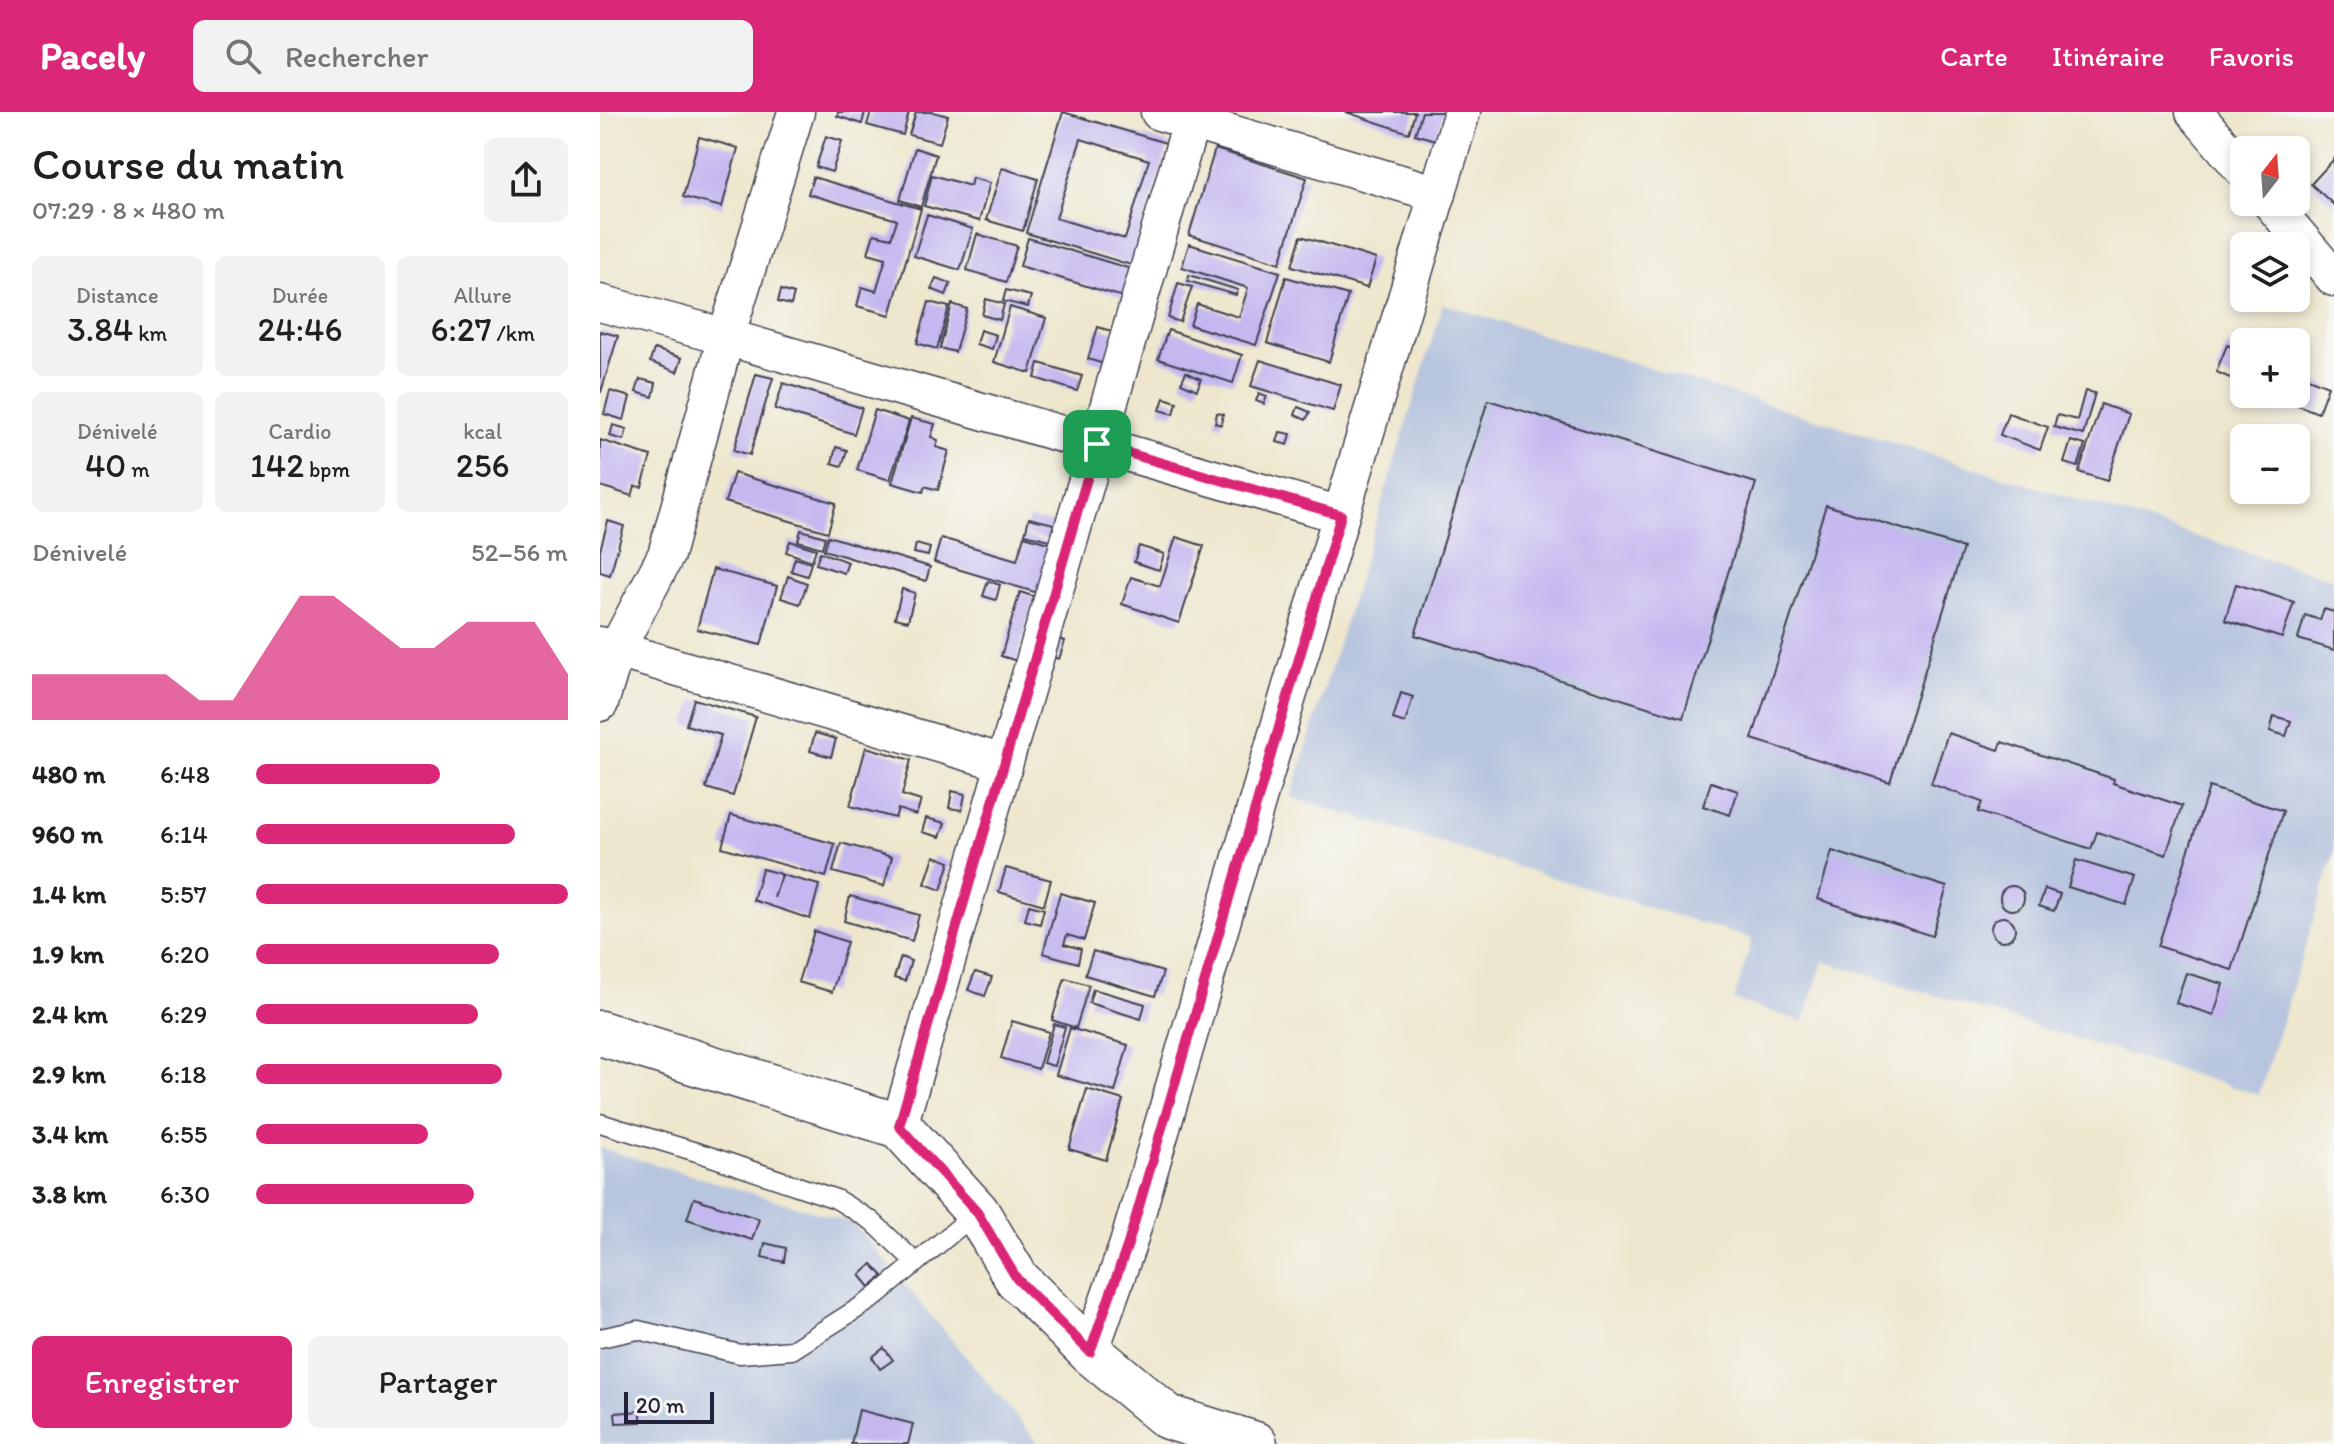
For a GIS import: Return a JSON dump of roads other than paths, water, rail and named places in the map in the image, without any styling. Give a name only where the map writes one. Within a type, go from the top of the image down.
[{"type":"street","points":[[600,703],[608,648],[666,555],[726,337],[796,112]]},
{"type":"street","points":[[1090,1352],[1128,1244],[1462,112]]},
{"type":"street","points":[[2194,112],[2230,154]]},
{"type":"street","points":[[899,1126],[1097,444],[1181,115],[1438,194]]},
{"type":"street","points":[[2282,216],[2334,278]]},
{"type":"street","points":[[600,303],[1341,515]]},
{"type":"street","points":[[608,648],[1004,763]]},
{"type":"street","points":[[600,1033],[899,1126],[966,1221],[1017,1279],[1164,1430],[1255,1444]]},
{"type":"lane","points":[[600,1123],[836,1199],[872,1221],[916,1263]]},
{"type":"lane","points":[[600,1338],[638,1330],[740,1354],[792,1350],[874,1298],[966,1221]]}]
